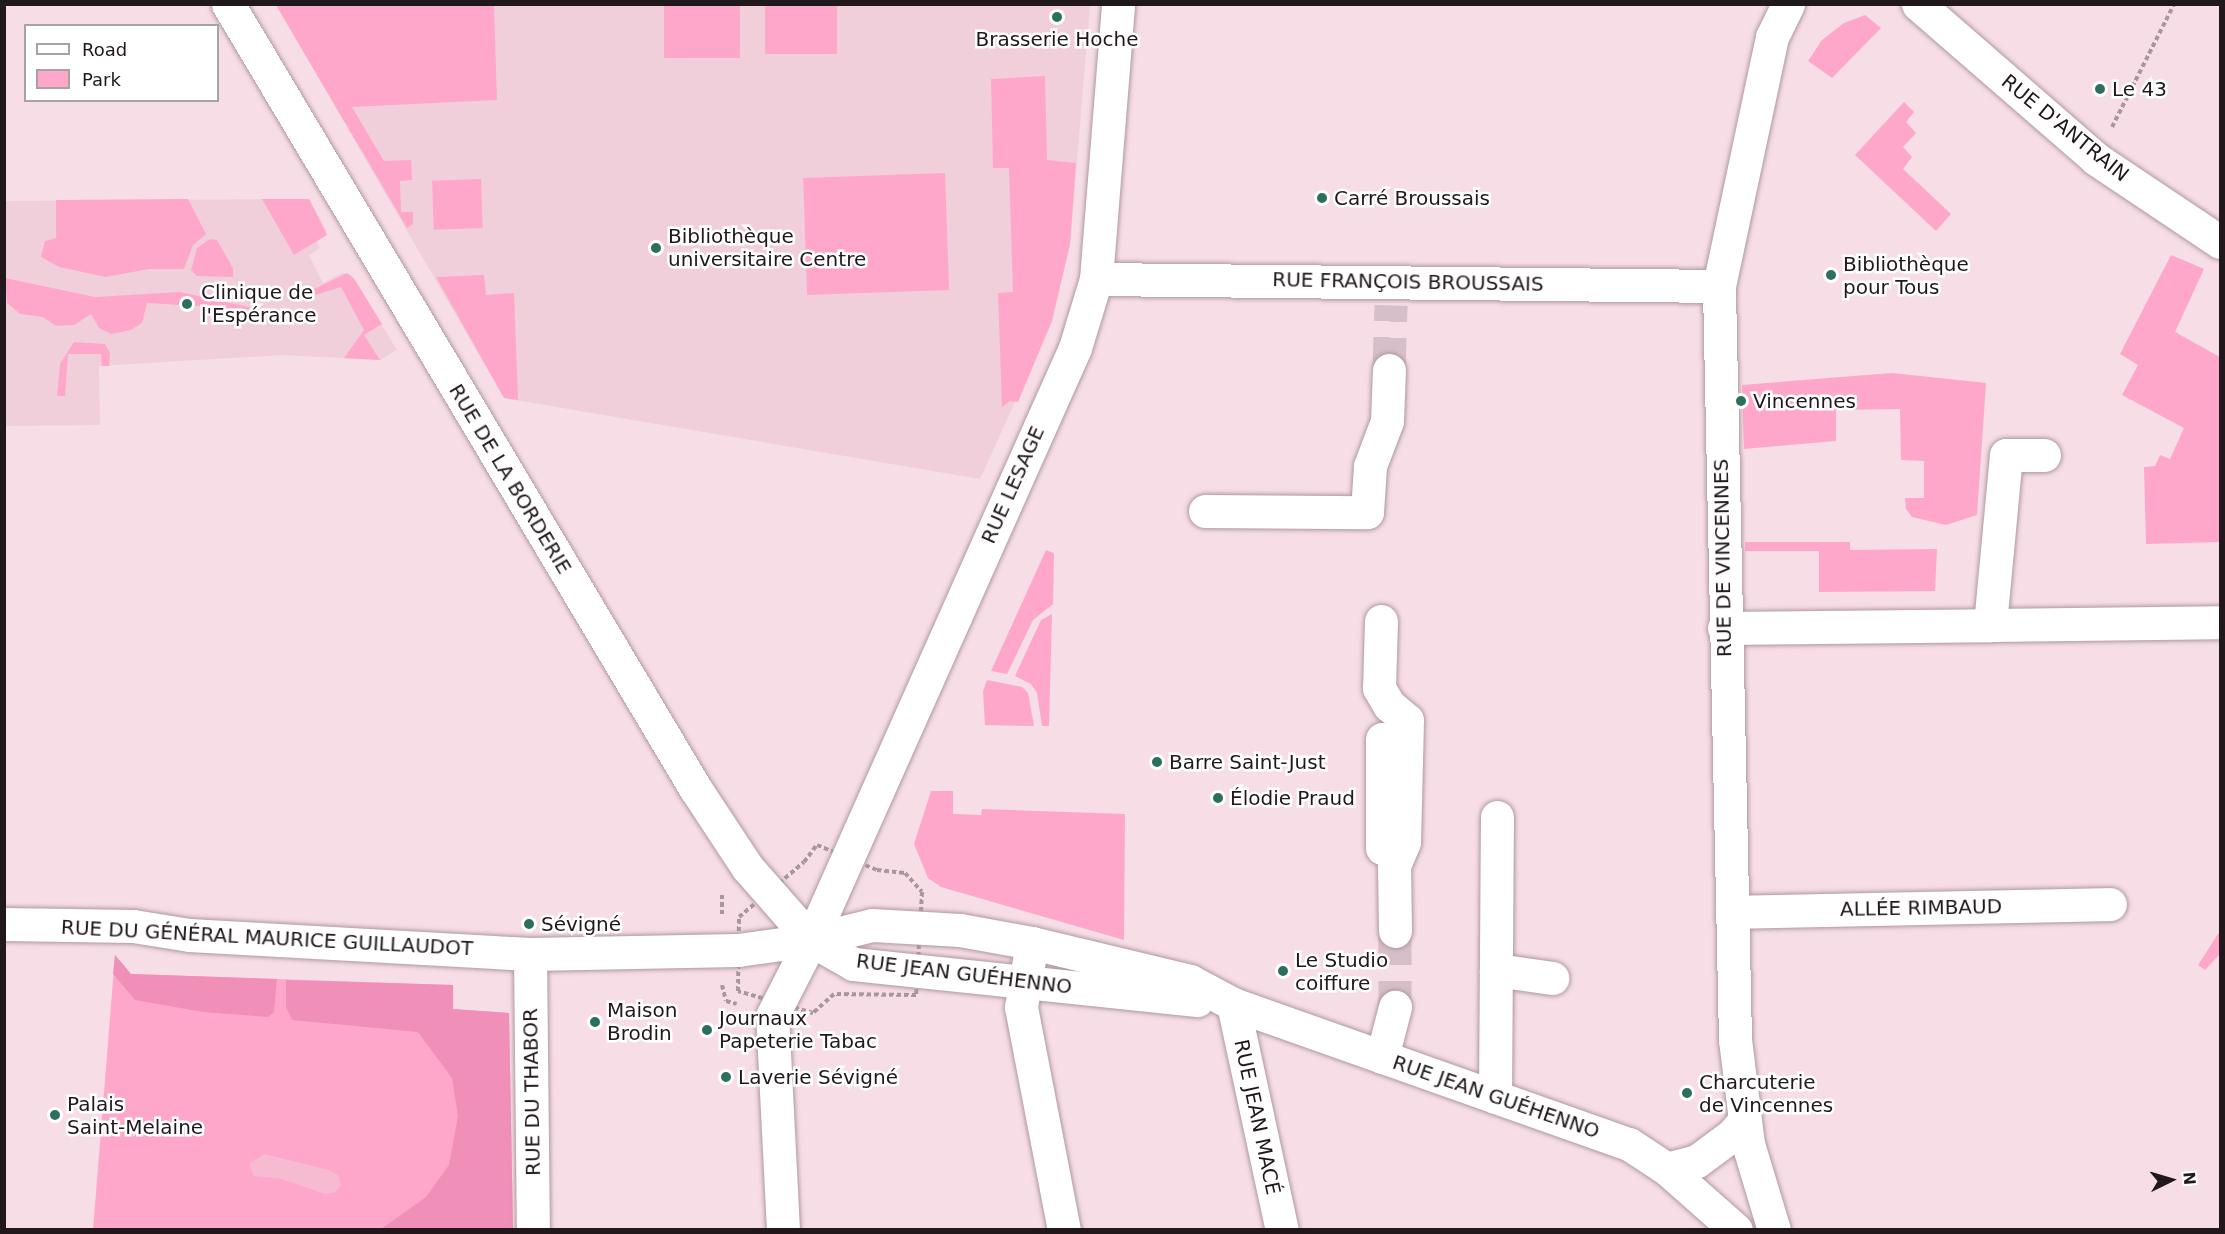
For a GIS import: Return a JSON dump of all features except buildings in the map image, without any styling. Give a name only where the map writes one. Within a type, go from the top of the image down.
[{"type":"main road","name":"RUE DE LA BORDERIE","points":[[228,4],[695,788],[747,867],[811,940]]},
{"type":"main road","name":"RUE LESAGE","points":[[783,1230],[772,1016],[811,940],[1076,348],[1096,279],[1118,4]]},
{"type":"main road","name":"RUE DE VINCENNES","points":[[1774,1230],[1753,1170],[1744,1121],[1735,1040],[1724,628],[1719,286],[1772,37],[1788,4]]},
{"type":"main road","name":"RUE D'ANTRAIN","points":[[1918,4],[2096,159],[2220,242]]},
{"type":"main road","name":"RUE FRANÇOIS BROUSSAIS","points":[[1096,279],[1391,294],[1719,286]]},
{"type":"main road","points":[[1205,511],[1366,512],[1370,466],[1387,421],[1389,370]]},
{"type":"main road","points":[[1990,625],[2006,455],[2044,455]]},
{"type":"main road","points":[[1381,621],[1379,688],[1389,705],[1407,720],[1404,842],[1394,866],[1395,931]]},
{"type":"main road","points":[[1724,628],[2220,622]]},
{"type":"main road","points":[[1382,739],[1382,853],[1394,866]]},
{"type":"main road","points":[[1495,1097],[1497,817]]},
{"type":"main road","name":"ALLÉE RIMBAUD","points":[[1732,912],[2110,904]]},
{"type":"main road","name":"RUE DU GÉNÉRAL MAURICE GUILLAUDOT","points":[[4,924],[133,926],[189,935],[530,954],[738,950],[811,940]]},
{"type":"main road","name":"RUE JEAN GUÉHENNO","points":[[811,940],[872,925],[960,930],[1032,943],[1190,981],[1233,1004],[1629,1144],[1667,1169],[1736,1230]]},
{"type":"main road","name":"RUE JEAN GUÉHENNO","points":[[811,940],[853,964],[1233,1004]]},
{"type":"main road","points":[[1032,943],[1021,1007],[1064,1230]]},
{"type":"main road","name":"RUE DU THABOR","points":[[530,954],[533,1230]]},
{"type":"main road","points":[[1496,970],[1552,978]]},
{"type":"main road","name":"RUE JEAN MACÉ","points":[[1233,1004],[1282,1230]]},
{"type":"main road","points":[[1382,1057],[1395,1008]]},
{"type":"main road","points":[[1667,1169],[1697,1161],[1732,1136],[1744,1121]]},
{"type":"path","points":[[2096,159],[2174,4]]},
{"type":"shaded area","points":[[276,5],[1090,5],[1070,244],[1052,321],[980,479],[504,398]]},
{"type":"shaded area","name":"Clinique de l'Espérance","points":[[309,199],[327,231],[317,242],[320,248],[309,255],[323,283],[342,273],[352,275],[397,350],[380,360],[283,355],[99,366],[100,425],[5,426],[4,201]]},
{"type":"shaded area","points":[[115,955],[131,974],[277,979],[274,1012],[268,1017],[203,1012],[135,1000],[113,974]]},
{"type":"shaded area","points":[[286,980],[453,985],[453,1009],[509,1013],[513,1229],[381,1229],[426,1197],[449,1165],[458,1116],[452,1078],[418,1032],[292,1020],[286,1007]]},
{"type":"shaded area","points":[[264,1154],[329,1170],[338,1175],[341,1185],[335,1192],[325,1194],[282,1179],[254,1176],[249,1164]]},
{"type":"green space","points":[[276,5],[494,5],[497,100],[352,107],[384,161],[411,160],[412,180],[400,181],[401,212],[413,212],[413,224],[407,228]]},
{"type":"green space","points":[[664,5],[740,5],[740,58],[664,58]]},
{"type":"green space","points":[[765,5],[837,5],[837,54],[765,54]]},
{"type":"green space","points":[[1865,15],[1881,28],[1832,78],[1808,61],[1822,40],[1844,23]]},
{"type":"green space","points":[[1045,76],[1047,160],[1076,163],[1070,244],[1052,321],[1018,402],[1010,401],[1002,407],[998,293],[1013,292],[1009,168],[993,168],[991,79]]},
{"type":"green space","points":[[1904,102],[1914,112],[1906,122],[1916,133],[1903,147],[1912,157],[1903,169],[1951,214],[1936,231],[1855,155]]},
{"type":"green space","points":[[945,173],[949,290],[807,295],[803,178]]},
{"type":"green space","points":[[481,179],[483,228],[434,230],[432,181]]},
{"type":"green space","points":[[188,199],[206,234],[193,245],[184,269],[149,269],[106,277],[59,267],[41,257],[45,241],[56,238],[56,200]]},
{"type":"green space","points":[[262,199],[309,199],[327,235],[294,255]]},
{"type":"green space","points":[[210,239],[217,240],[233,268],[233,277],[197,276],[191,270],[197,248]]},
{"type":"green space","points":[[2171,255],[2204,269],[2175,332],[2220,357],[2220,542],[2146,544],[2144,467],[2155,466],[2160,455],[2170,459],[2184,428],[2122,395],[2138,365],[2120,354]]},
{"type":"green space","points":[[347,273],[355,280],[382,324],[364,335],[380,360],[344,358],[364,330],[341,287],[309,297],[310,291]]},
{"type":"green space","points":[[484,275],[486,295],[514,293],[518,400],[504,398],[436,277]]},
{"type":"green space","points":[[5,278],[95,297],[180,292],[262,310],[147,303],[142,323],[131,330],[111,334],[99,328],[91,314],[74,325],[56,326],[43,317],[20,314],[7,303]]},
{"type":"green space","points":[[74,342],[105,344],[110,353],[109,366],[102,366],[101,354],[68,354],[65,396],[57,396],[60,364]]},
{"type":"green space","points":[[1892,373],[1986,383],[1977,515],[1946,525],[1912,517],[1906,509],[1905,498],[1924,498],[1924,461],[1901,460],[1900,409],[1836,410],[1836,441],[1744,449],[1742,385]]},
{"type":"green space","points":[[1745,542],[1850,542],[1850,550],[1937,549],[1935,591],[1819,592],[1819,551],[1745,551]]},
{"type":"green space","points":[[1046,550],[1054,553],[1053,604],[1033,620],[1007,674],[991,671]]},
{"type":"green space","points":[[1052,614],[1049,726],[1042,726],[1037,693],[1031,684],[1015,676],[1041,620]]},
{"type":"green space","points":[[987,680],[1022,687],[1028,693],[1034,726],[985,725],[983,691]]},
{"type":"green space","points":[[931,791],[953,791],[953,814],[981,815],[982,809],[1125,814],[1124,940],[941,887],[928,878],[914,844]]},
{"type":"green space","points":[[2220,931],[2220,954],[2205,970],[2198,965]]},
{"type":"green space","points":[[115,955],[131,974],[453,985],[453,1009],[509,1013],[513,1229],[93,1230]]},
{"type":"tunnel","points":[[1389,370],[1391,305]]},
{"type":"tunnel","points":[[1395,931],[1395,1007]]},
{"type":"place","name":"Brasserie Hoche","points":[[1057,17]]},
{"type":"place","name":"Le 43","points":[[2100,89]]},
{"type":"place","name":"Carré Broussais","points":[[1322,198]]},
{"type":"place","name":"Bibliothèque universitaire Centre","points":[[656,248]]},
{"type":"place","name":"Bibliothèque pour Tous","points":[[1831,275]]},
{"type":"place","name":"Clinique de l'Espérance","points":[[187,304]]},
{"type":"place","name":"Vincennes","points":[[1741,401]]},
{"type":"place","name":"Barre Saint-Just","points":[[1157,762]]},
{"type":"place","name":"Élodie Praud","points":[[1218,798]]},
{"type":"place","name":"Sévigné","points":[[529,924]]},
{"type":"place","name":"Le Studio coiffure","points":[[1283,971]]},
{"type":"place","name":"Maison Brodin","points":[[595,1022]]},
{"type":"place","name":"Journaux Papeterie Tabac","points":[[707,1030]]},
{"type":"place","name":"Laverie Sévigné","points":[[726,1077]]},
{"type":"place","name":"Charcuterie de Vincennes","points":[[1687,1093]]},
{"type":"place","name":"Palais Saint-Melaine","points":[[55,1115]]}]
